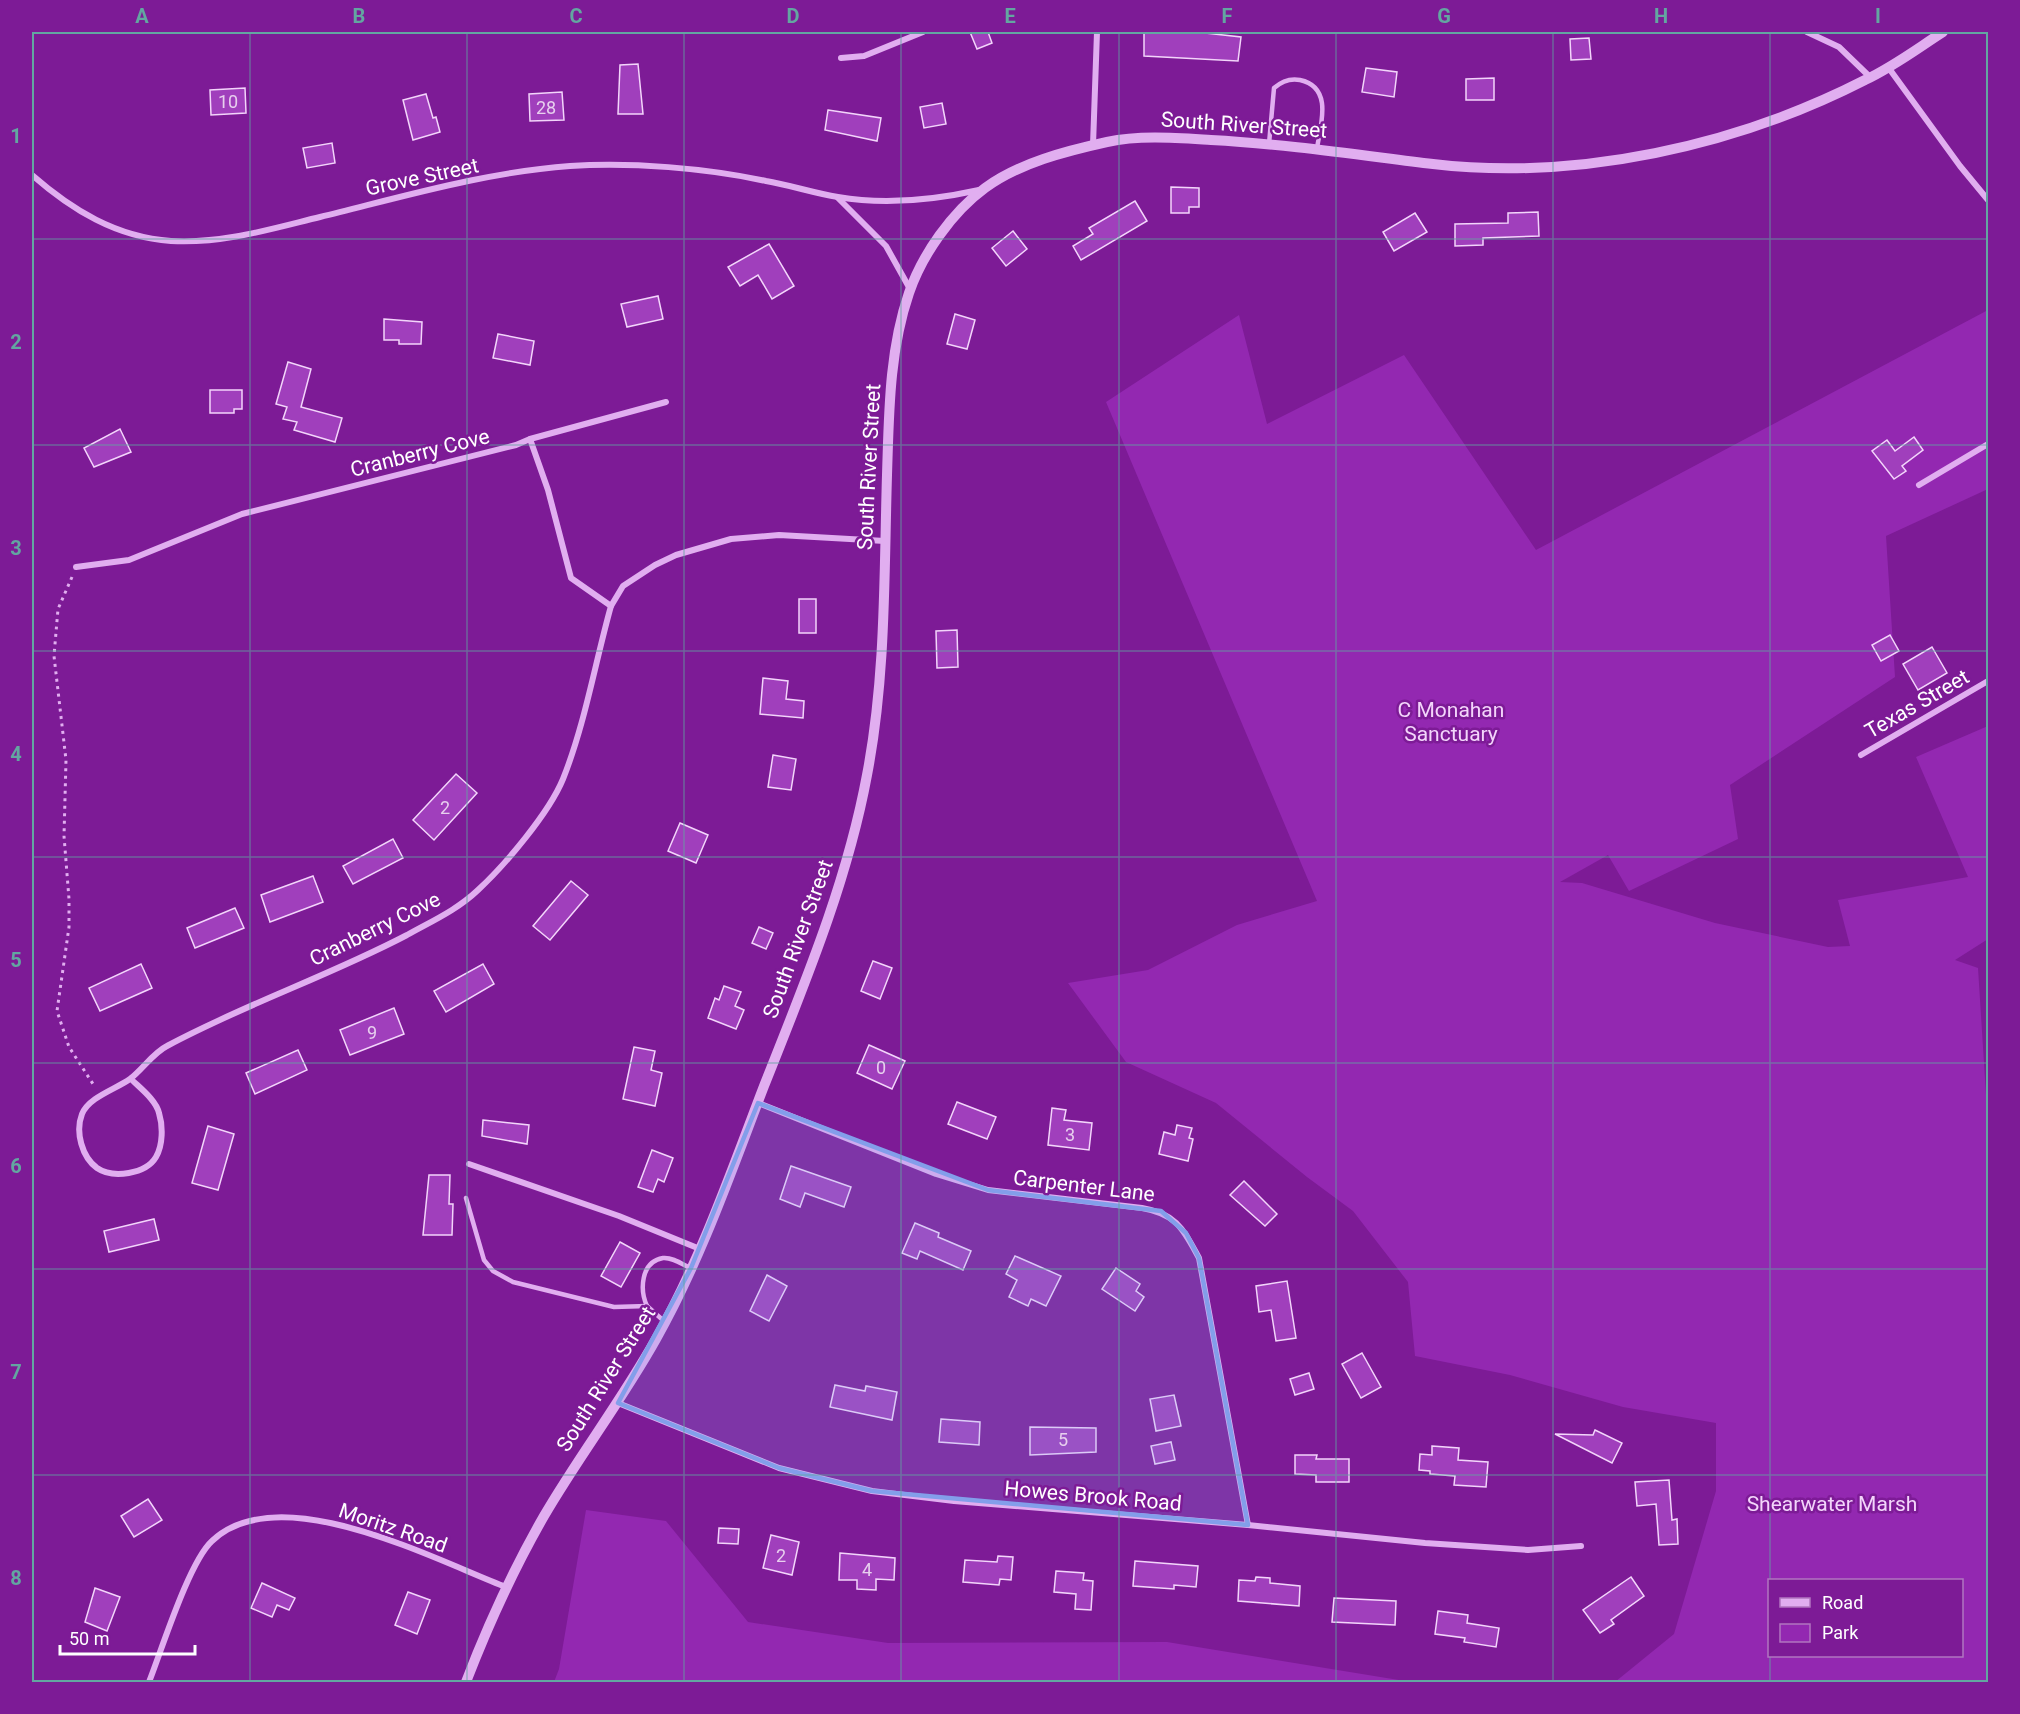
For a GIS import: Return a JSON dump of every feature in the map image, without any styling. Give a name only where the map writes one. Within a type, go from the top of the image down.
[{"type":"street","points":[[841,58],[864,56],[923,32]]},
{"type":"street","points":[[1093,146],[1097,32]]},
{"type":"street","points":[[1807,32],[1839,47],[1871,78]]},
{"type":"street","name":"South River Street","points":[[466,1683],[506,1587],[550,1506],[618,1403],[665,1322],[700,1249],[831,908],[856,825],[876,718],[892,389],[898,332],[910,289],[925,256],[956,215],[983,189],[1018,170],[1118,140],[1167,138],[1269,144],[1441,165],[1519,167],[1621,158],[1724,136],[1830,97],[1871,78],[1943,32]]},
{"type":"street","points":[[1888,67],[1960,166],[1989,200]]},
{"type":"street","name":"Grove Street","points":[[32,175],[60,199],[114,230],[170,241],[206,241],[250,234],[451,185],[571,166],[640,167],[721,174],[765,180],[838,197],[896,200],[983,189]]},
{"type":"street","points":[[838,197],[885,246],[910,289]]},
{"type":"street","name":"Cranberry Cove","points":[[76,567],[129,560],[242,514],[516,446],[530,439],[666,402]]},
{"type":"street","points":[[530,439],[548,490],[571,578],[610,606]]},
{"type":"street","points":[[1919,485],[1989,444]]},
{"type":"street","name":"Cranberry Cove","points":[[131,1079],[159,1111],[162,1138],[155,1159],[136,1172],[114,1174],[97,1168],[81,1149],[82,1114],[102,1096],[131,1079],[164,1047],[306,981],[364,957],[450,913],[478,891],[530,831],[562,782],[610,606],[623,586],[655,565],[676,555],[731,539],[779,535],[885,541]]},
{"type":"street","name":"Texas Street","points":[[1862,755],[1989,681]]},
{"type":"street","name":"Carpenter Lane","points":[[758,1103],[936,1174],[988,1190],[1161,1211],[1175,1221],[1186,1233],[1198,1258],[1248,1525]]},
{"type":"street","points":[[469,1164],[619,1216],[700,1249]]},
{"type":"street","name":"Howes Brook Road","points":[[618,1403],[779,1468],[872,1491],[954,1502],[1528,1550],[1581,1546]]},
{"type":"street","name":"Moritz Road","points":[[149,1683],[197,1559],[212,1540],[243,1522],[288,1518],[342,1525],[372,1533],[506,1587]]},
{"type":"lane","points":[[1269,144],[1274,87],[1281,82],[1294,79],[1309,82],[1319,90],[1322,101],[1317,149]]},
{"type":"lane","points":[[466,1198],[484,1260],[493,1271],[513,1282],[614,1307],[646,1306]]},
{"type":"lane","points":[[665,1322],[646,1306],[641,1287],[652,1265],[661,1258],[672,1259],[691,1268]]},
{"type":"path","points":[[76,567],[58,609],[54,656],[66,759],[64,836],[69,898],[69,927],[57,1011],[69,1047],[102,1096]]},
{"type":"highlighted area","points":[[758,1103],[988,1190],[1161,1211],[1186,1233],[1199,1258],[1248,1525],[872,1491],[779,1468],[618,1403],[691,1268]]},
{"type":"green space","points":[[1988,310],[1988,489],[1886,536],[1895,677],[1730,785],[1738,839],[1629,891],[1608,855],[1560,882],[1582,883],[1715,923],[1828,947],[1850,946],[1838,900],[1968,877],[1916,757],[1988,726],[1988,939],[1955,960],[1978,968],[1988,1126],[1988,1682],[1615,1682],[1674,1634],[1716,1491],[1716,1423],[1623,1407],[1510,1375],[1415,1356],[1408,1282],[1353,1211],[1216,1103],[1126,1062],[1068,983],[1148,970],[1237,925],[1317,901],[1106,402],[1239,315],[1267,424],[1404,355],[1536,550]]},
{"type":"green space","points":[[586,1510],[666,1521],[748,1622],[888,1643],[1167,1642],[1411,1682],[554,1682],[559,1669]]},
{"type":"building","points":[[970,32],[988,32],[992,43],[977,49]]},
{"type":"building","points":[[1144,32],[1196,32],[1241,37],[1238,61],[1144,56]]},
{"type":"building","points":[[1589,38],[1591,59],[1571,60],[1570,39]]},
{"type":"building","points":[[638,64],[643,114],[618,114],[620,65]]},
{"type":"building","points":[[1366,68],[1397,72],[1394,97],[1362,92]]},
{"type":"building","points":[[1494,78],[1494,100],[1466,100],[1466,79]]},
{"type":"building","points":[[245,88],[246,113],[211,115],[210,90]]},
{"type":"building","points":[[562,92],[564,120],[530,121],[529,94]]},
{"type":"building","points":[[426,94],[440,132],[413,140],[403,100]]},
{"type":"building","points":[[942,103],[946,124],[924,128],[920,107]]},
{"type":"building","points":[[828,110],[881,118],[877,141],[825,130]]},
{"type":"building","points":[[332,143],[335,163],[307,168],[303,148]]},
{"type":"building","points":[[1171,187],[1199,188],[1199,207],[1189,207],[1189,213],[1171,213]]},
{"type":"building","points":[[1135,201],[1147,221],[1081,260],[1073,246],[1093,234],[1089,228]]},
{"type":"building","points":[[1538,212],[1539,236],[1483,238],[1483,245],[1455,246],[1455,224],[1508,223],[1508,213]]},
{"type":"building","points":[[1415,213],[1427,232],[1394,251],[1383,232]]},
{"type":"building","points":[[1013,231],[1027,249],[1006,266],[992,248]]},
{"type":"building","points":[[769,244],[794,286],[772,299],[758,275],[740,286],[728,267]]},
{"type":"building","points":[[658,296],[663,319],[627,327],[621,304]]},
{"type":"building","points":[[955,314],[975,320],[967,349],[947,344]]},
{"type":"building","points":[[384,319],[422,322],[421,344],[399,344],[399,340],[384,340]]},
{"type":"building","points":[[498,334],[534,341],[530,365],[493,358]]},
{"type":"building","points":[[288,362],[311,369],[301,407],[342,418],[335,442],[294,430],[297,422],[283,419],[287,407],[276,404]]},
{"type":"building","points":[[210,390],[242,390],[242,409],[234,409],[234,413],[210,413]]},
{"type":"building","points":[[120,429],[131,452],[94,467],[84,448]]},
{"type":"building","points":[[1914,437],[1923,450],[1902,466],[1906,471],[1894,479],[1872,451],[1887,440],[1895,451]]},
{"type":"building","points":[[799,599],[816,599],[816,633],[799,633]]},
{"type":"building","points":[[957,630],[958,667],[937,668],[936,631]]},
{"type":"building","points":[[1890,635],[1899,651],[1881,661],[1872,645]]},
{"type":"building","points":[[1932,647],[1947,673],[1918,690],[1903,664]]},
{"type":"building","points":[[763,678],[788,681],[786,699],[804,701],[803,718],[760,714]]},
{"type":"building","points":[[773,755],[796,759],[791,790],[768,787]]},
{"type":"building","points":[[456,774],[477,793],[434,840],[413,820]]},
{"type":"building","points":[[680,823],[708,835],[696,863],[668,851]]},
{"type":"building","points":[[393,839],[403,858],[353,884],[343,866]]},
{"type":"building","points":[[313,876],[323,902],[270,922],[261,895]]},
{"type":"building","points":[[571,881],[588,895],[550,940],[533,926]]},
{"type":"building","points":[[235,908],[244,928],[195,948],[187,928]]},
{"type":"building","points":[[759,927],[773,933],[766,949],[752,943]]},
{"type":"building","points":[[873,961],[892,968],[880,999],[861,991]]},
{"type":"building","points":[[141,964],[152,988],[100,1011],[89,988]]},
{"type":"building","points":[[483,964],[494,984],[446,1012],[434,991]]},
{"type":"building","points":[[724,986],[741,992],[735,1006],[744,1010],[736,1029],[708,1018],[715,998],[719,1000]]},
{"type":"building","points":[[394,1008],[404,1034],[350,1055],[340,1030]]},
{"type":"building","points":[[869,1045],[905,1061],[892,1089],[857,1073]]},
{"type":"building","points":[[634,1047],[655,1051],[651,1070],[662,1073],[655,1106],[623,1099]]},
{"type":"building","points":[[298,1050],[307,1070],[255,1094],[246,1073]]},
{"type":"building","points":[[957,1102],[996,1117],[987,1139],[948,1124]]},
{"type":"building","points":[[1052,1108],[1066,1110],[1064,1120],[1092,1123],[1089,1150],[1048,1145]]},
{"type":"building","points":[[483,1120],[529,1125],[527,1144],[482,1136]]},
{"type":"building","points":[[1177,1125],[1192,1128],[1189,1138],[1193,1139],[1188,1161],[1159,1154],[1164,1132],[1175,1135]]},
{"type":"building","points":[[208,1126],[234,1134],[218,1190],[192,1183]]},
{"type":"building","points":[[652,1150],[673,1158],[664,1182],[658,1179],[653,1192],[638,1187]]},
{"type":"building","points":[[791,1166],[851,1187],[844,1207],[805,1193],[800,1207],[780,1199]]},
{"type":"building","points":[[429,1175],[450,1175],[449,1204],[453,1204],[452,1235],[423,1235]]},
{"type":"building","points":[[1244,1181],[1277,1214],[1265,1226],[1230,1195]]},
{"type":"building","points":[[154,1219],[159,1240],[109,1252],[104,1231]]},
{"type":"building","points":[[915,1223],[939,1233],[938,1237],[971,1251],[963,1270],[920,1251],[917,1259],[902,1253]]},
{"type":"building","points":[[620,1242],[640,1253],[621,1287],[601,1276]]},
{"type":"building","points":[[1015,1256],[1061,1276],[1046,1306],[1031,1299],[1028,1306],[1009,1297],[1017,1280],[1006,1274]]},
{"type":"building","points":[[1116,1268],[1140,1284],[1136,1291],[1144,1297],[1135,1311],[1102,1289]]},
{"type":"building","points":[[767,1275],[787,1286],[769,1321],[750,1311]]},
{"type":"building","points":[[1287,1281],[1296,1338],[1276,1341],[1271,1310],[1259,1312],[1256,1286]]},
{"type":"building","points":[[1362,1353],[1381,1387],[1361,1398],[1342,1364]]},
{"type":"building","points":[[1309,1373],[1314,1389],[1295,1395],[1290,1379]]},
{"type":"building","points":[[835,1385],[865,1391],[866,1386],[897,1392],[892,1420],[830,1407]]},
{"type":"building","points":[[1174,1395],[1181,1426],[1156,1431],[1150,1399]]},
{"type":"building","points":[[941,1419],[980,1422],[979,1445],[939,1442]]},
{"type":"building","points":[[1030,1427],[1096,1428],[1096,1452],[1030,1455]]},
{"type":"building","points":[[1595,1430],[1622,1443],[1612,1463],[1555,1434],[1593,1435]]},
{"type":"building","points":[[1171,1442],[1175,1460],[1155,1464],[1151,1446]]},
{"type":"building","points":[[1432,1446],[1459,1448],[1458,1460],[1488,1462],[1486,1487],[1454,1485],[1455,1476],[1430,1474],[1430,1471],[1419,1470],[1420,1454],[1432,1455]]},
{"type":"building","points":[[1295,1455],[1317,1455],[1316,1459],[1349,1459],[1349,1482],[1316,1482],[1316,1475],[1295,1474]]},
{"type":"building","points":[[1669,1480],[1672,1520],[1677,1519],[1678,1544],[1659,1545],[1656,1504],[1637,1506],[1635,1482]]},
{"type":"building","points":[[148,1499],[162,1520],[134,1537],[121,1516]]},
{"type":"building","points":[[719,1528],[739,1529],[738,1544],[718,1543]]},
{"type":"building","points":[[771,1535],[799,1542],[792,1575],[763,1568]]},
{"type":"building","points":[[840,1553],[895,1558],[894,1580],[876,1579],[876,1590],[857,1589],[857,1580],[839,1580]]},
{"type":"building","points":[[998,1556],[1013,1557],[1011,1580],[1000,1579],[999,1585],[963,1582],[965,1560],[997,1562]]},
{"type":"building","points":[[1135,1561],[1198,1566],[1196,1587],[1174,1585],[1174,1589],[1133,1586]]},
{"type":"building","points":[[1056,1571],[1084,1573],[1083,1580],[1093,1581],[1091,1610],[1075,1609],[1076,1594],[1054,1592]]},
{"type":"building","points":[[1256,1577],[1270,1578],[1270,1583],[1300,1586],[1299,1606],[1238,1601],[1239,1580],[1255,1581]]},
{"type":"building","points":[[1631,1577],[1644,1596],[1611,1620],[1614,1624],[1600,1633],[1583,1610]]},
{"type":"building","points":[[262,1583],[295,1598],[289,1610],[277,1605],[272,1617],[251,1608]]},
{"type":"building","points":[[95,1588],[120,1597],[107,1631],[85,1622]]},
{"type":"building","points":[[408,1592],[430,1600],[417,1634],[395,1625]]},
{"type":"building","points":[[1334,1598],[1396,1601],[1395,1625],[1332,1622]]},
{"type":"building","points":[[1438,1611],[1468,1615],[1467,1623],[1499,1628],[1496,1647],[1464,1642],[1465,1638],[1435,1634]]},
{"type":"park label","name":"C Monahan Sanctuary","points":[[1451,722]]},
{"type":"park label","name":"Shearwater Marsh","points":[[1832,1504]]}]
